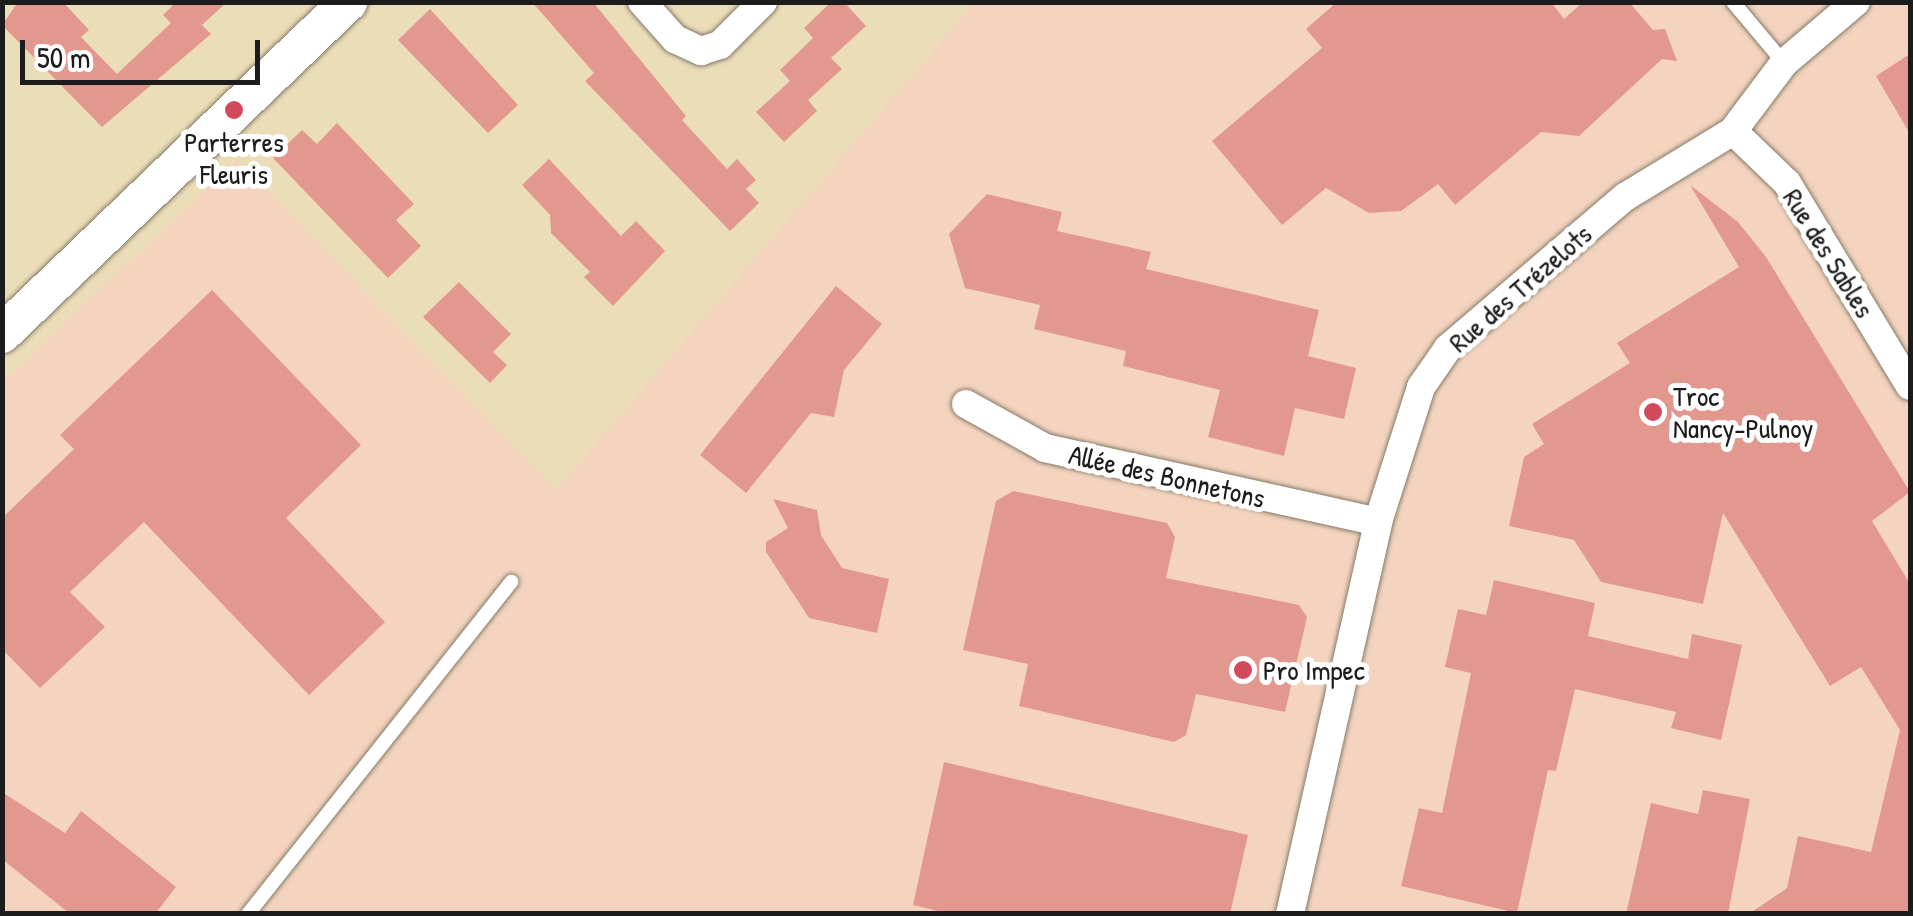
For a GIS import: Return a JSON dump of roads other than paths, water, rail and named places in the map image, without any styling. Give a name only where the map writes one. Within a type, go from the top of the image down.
[{"type":"street","points":[[2,334],[348,2]]},
{"type":"street","points":[[642,2],[675,40],[701,51],[720,45],[763,2]]},
{"type":"street","name":"Rue des Trézelots","points":[[1290,914],[1378,522],[1404,426],[1448,348],[1625,197],[1733,131],[1784,62],[1856,2]]},
{"type":"street","name":"Rue des Sables","points":[[1733,131],[1787,184],[1910,386]]},
{"type":"street","name":"Allée des Bonnetons","points":[[966,404],[1045,448],[1378,522]]},
{"type":"lane","points":[[1733,2],[1784,62]]},
{"type":"lane","points":[[248,914],[510,582]]},
{"type":"place","name":"Parterres Fleuris","points":[[234,110]]},
{"type":"place","name":"Troc Nancy-Pulnoy","points":[[1653,412]]},
{"type":"place","name":"Pro Impec","points":[[1243,670]]}]
